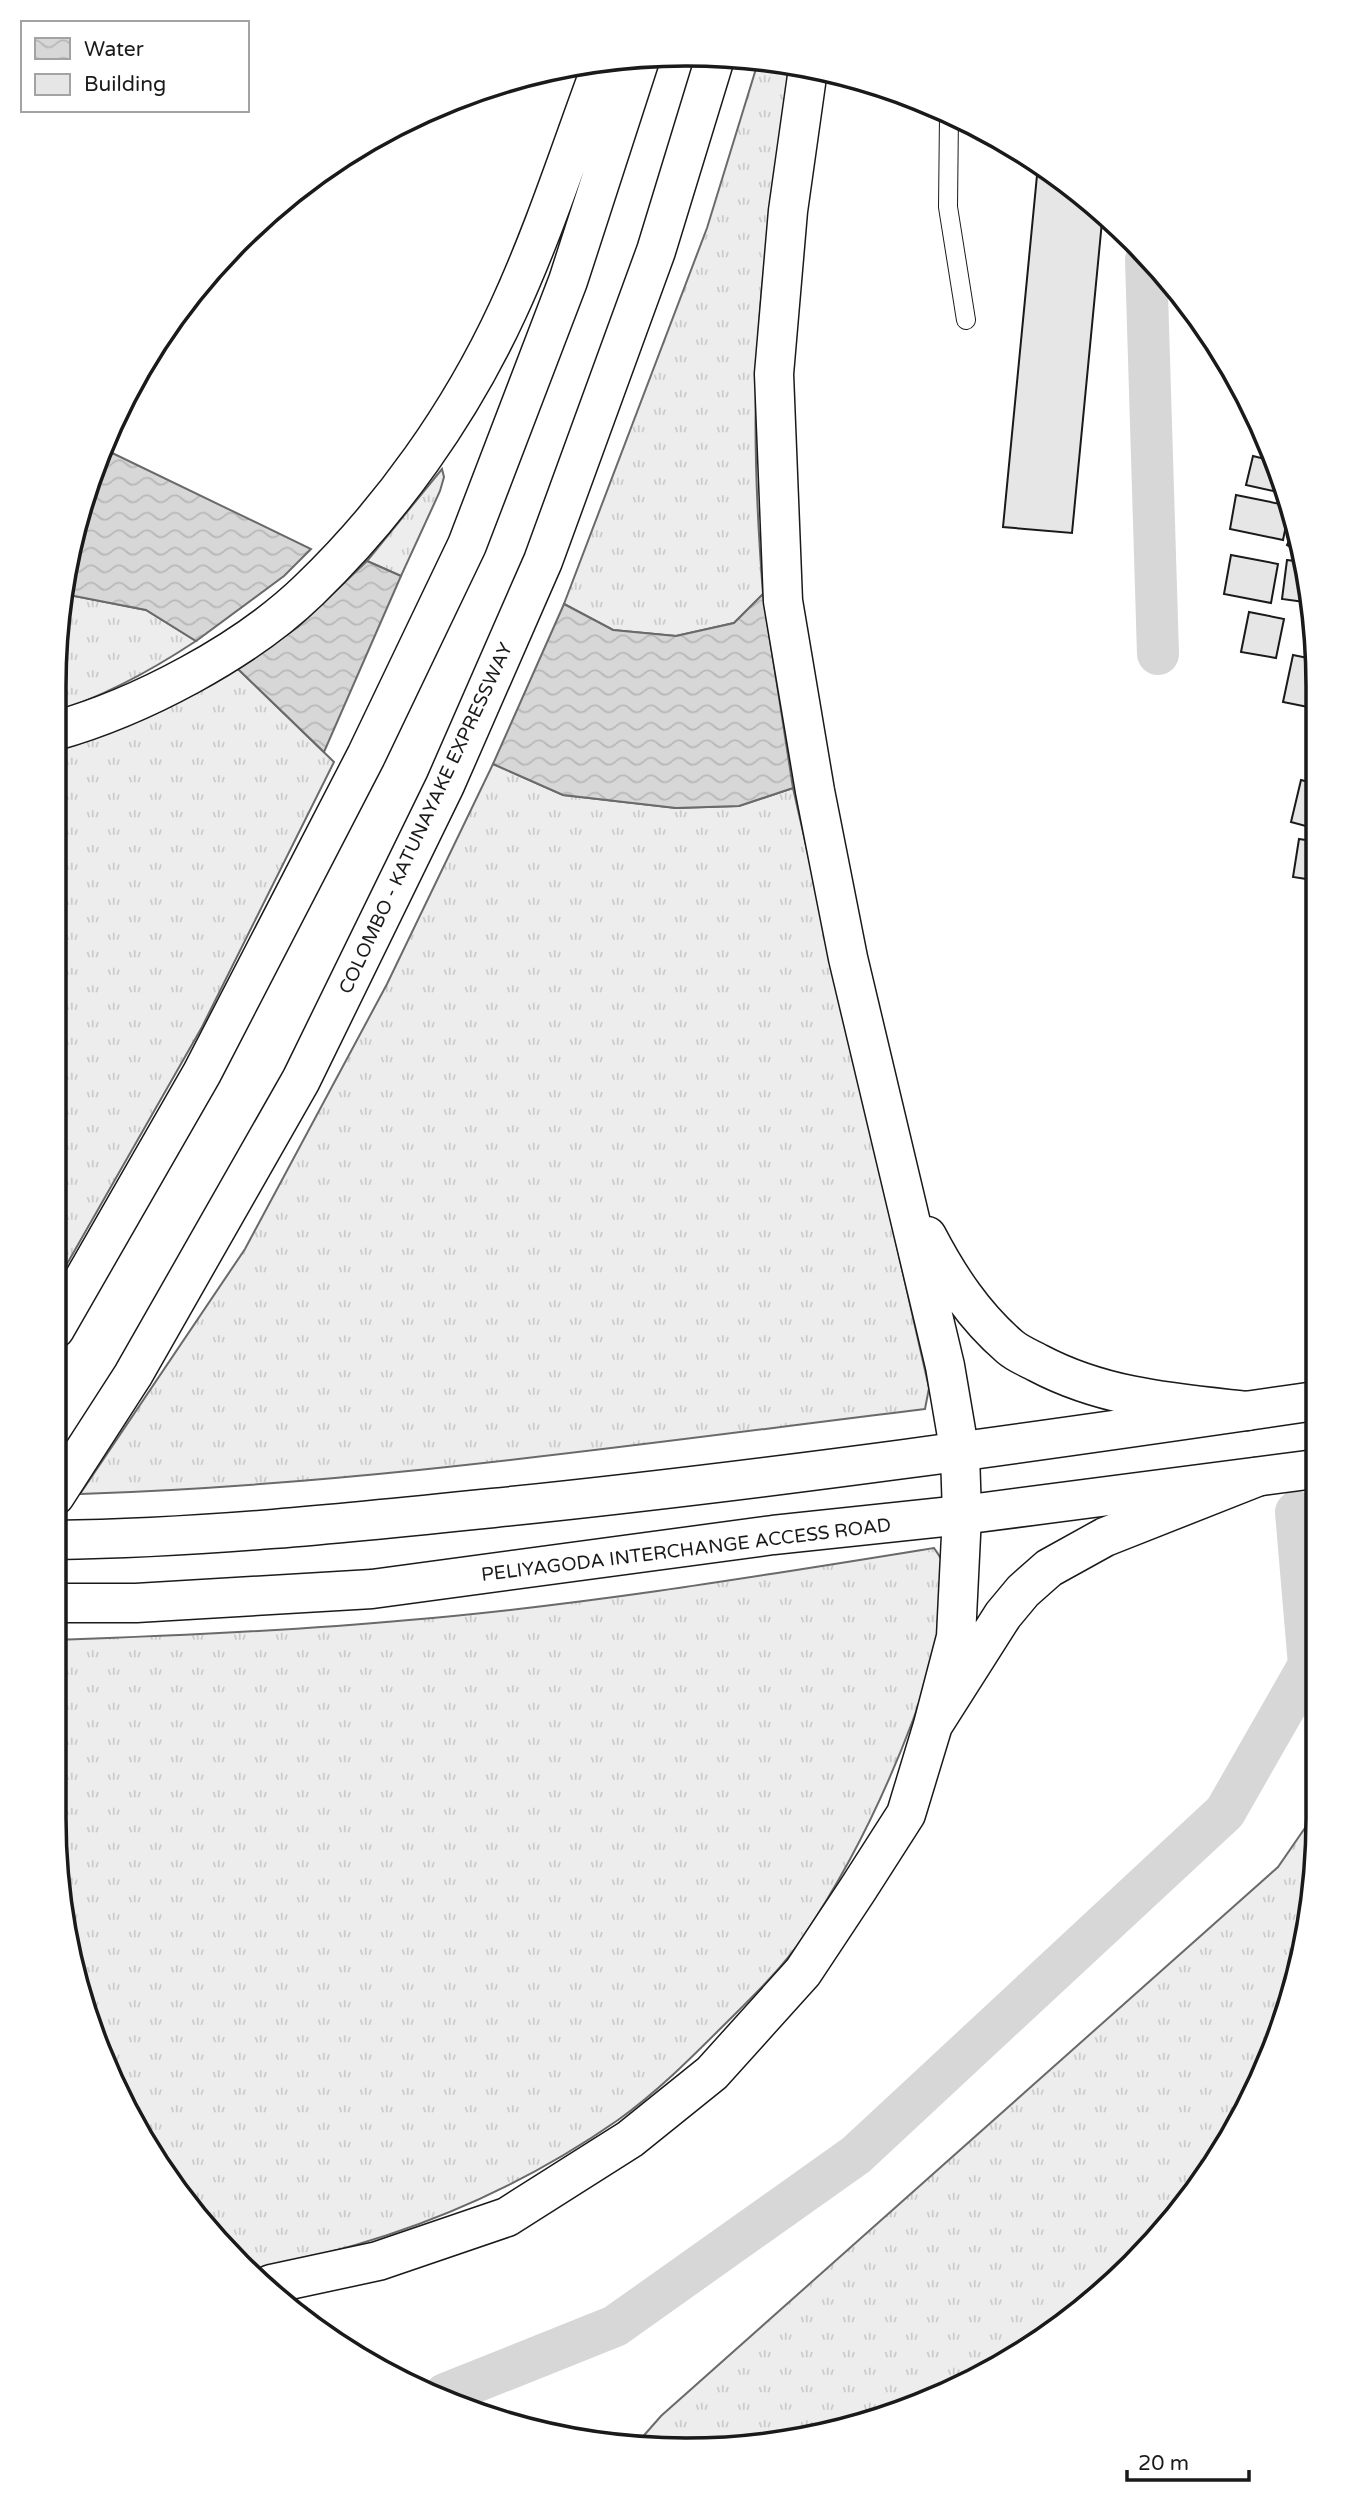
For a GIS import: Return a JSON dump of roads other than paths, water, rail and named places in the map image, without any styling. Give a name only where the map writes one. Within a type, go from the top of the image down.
[{"type":"highway","name":"COLOMBO - KATUNAYAKE EXPRESSWAY","points":[[66,1479],[133,1375],[301,1080],[445,785],[543,561],[656,251],[712,67]]},
{"type":"highway","points":[[66,1310],[202,1073],[366,756],[467,545],[568,281],[637,69]]},
{"type":"highway","points":[[66,727],[149,695],[263,627],[308,591],[385,507],[435,439],[478,368],[508,311],[599,73]]},
{"type":"highway","points":[[276,2283],[378,2261],[507,2217],[631,2139],[712,2073],[803,1972],[906,1814],[956,1637],[962,1515],[960,1454],[946,1366],[848,958],[815,791],[783,601],[774,374],[788,211],[807,78]]},
{"type":"highway","points":[[892,1150],[920,1223],[950,1280],[977,1314],[1012,1349],[1066,1378],[1133,1398],[1247,1411]]},
{"type":"highway","points":[[66,1540],[144,1539],[299,1528],[770,1477],[960,1454],[1306,1402]]},
{"type":"highway","name":"PELIYAGODA INTERCHANGE ACCESS ROAD","points":[[66,1603],[136,1603],[372,1589],[773,1535],[962,1515],[1306,1470]]},
{"type":"highway","points":[[933,1725],[1003,1615],[1023,1591],[1049,1568],[1105,1537],[1257,1476]]},
{"type":"lane","points":[[949,125],[948,207],[966,320]]},
{"type":"water","points":[[112,453],[311,549],[284,576],[196,641],[146,610],[73,596],[88,526]]},
{"type":"water","points":[[367,561],[401,576],[324,752],[238,669],[298,627]]},
{"type":"water","points":[[763,594],[793,788],[739,806],[676,808],[563,795],[493,764],[564,604],[613,630],[676,636],[734,623]]},
{"type":"waterway","points":[[1146,272],[1158,654]]},
{"type":"waterway","points":[[1296,1512],[1306,1630]]},
{"type":"waterway","points":[[451,2392],[615,2326],[856,2155],[1225,1812],[1306,1670]]}]
